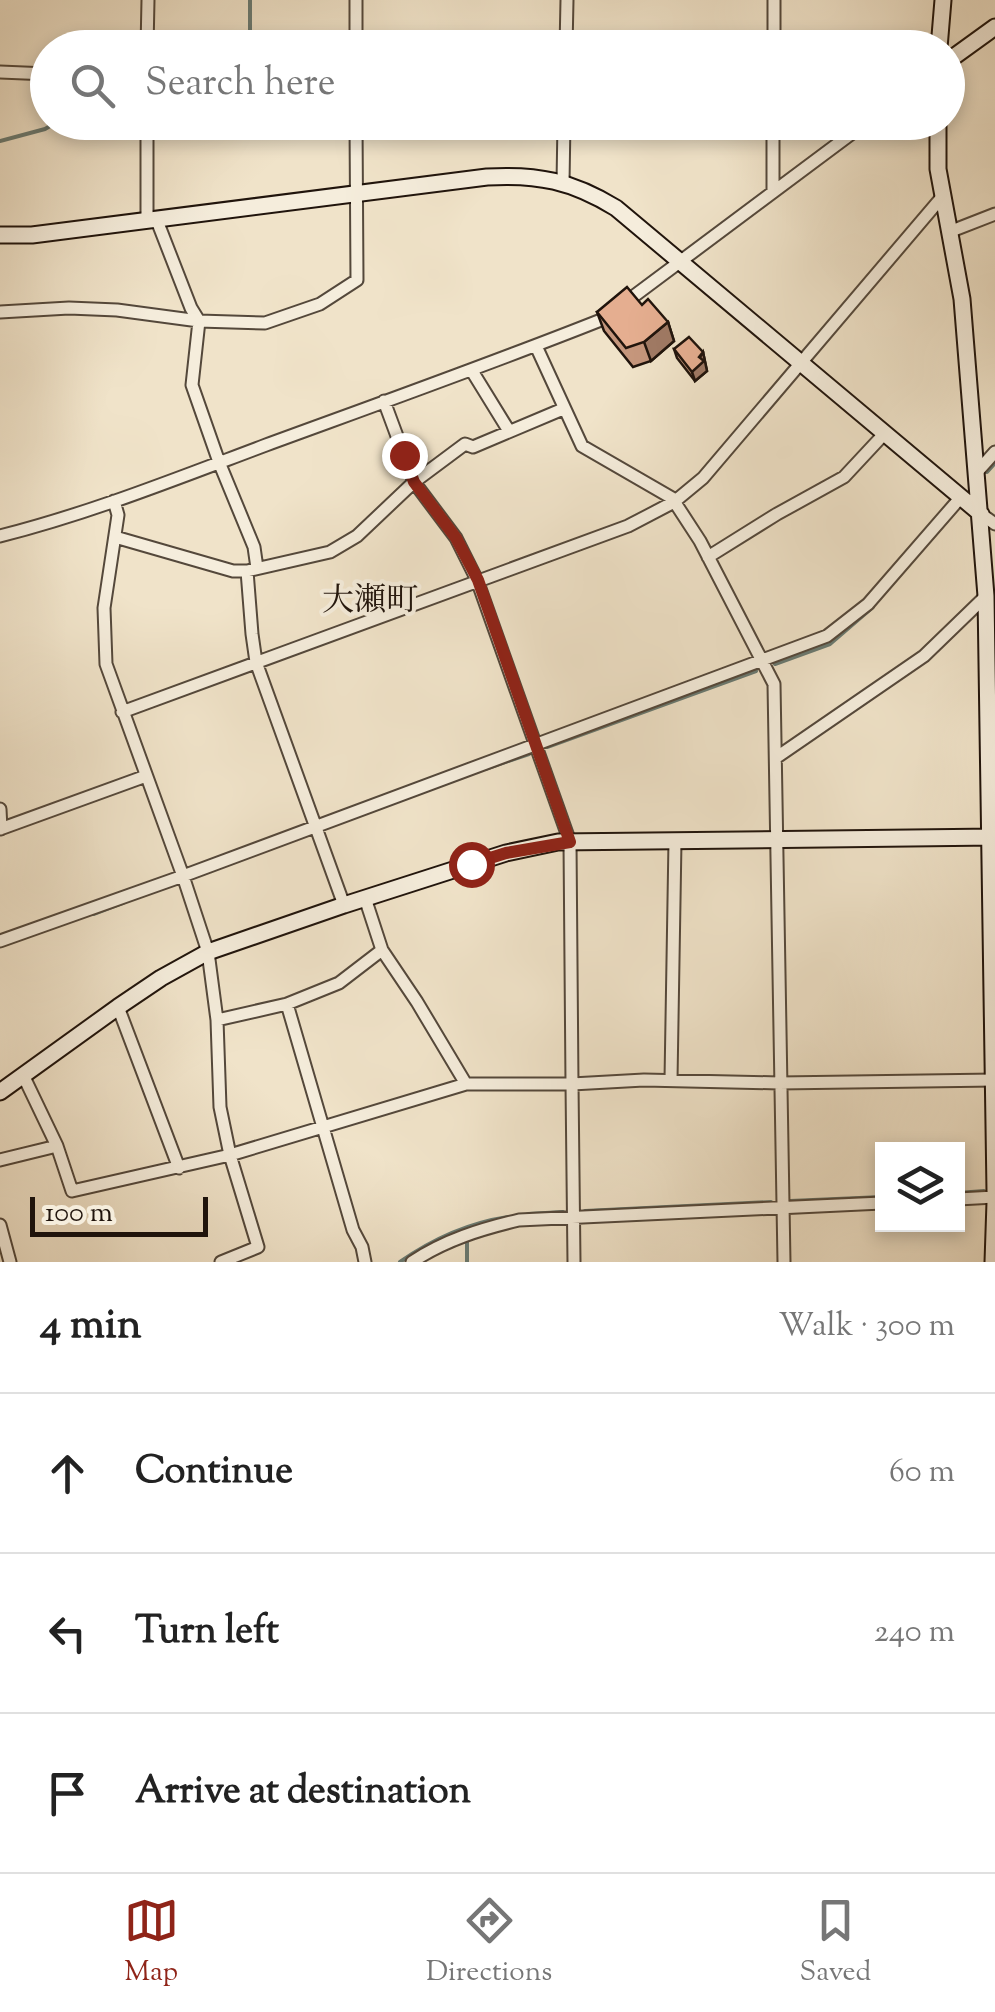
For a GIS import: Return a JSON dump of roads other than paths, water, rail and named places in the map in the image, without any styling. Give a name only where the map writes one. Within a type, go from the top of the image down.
[{"type":"street","points":[[147,30],[148,0]]},
{"type":"street","points":[[356,0],[356,30]]},
{"type":"street","points":[[566,30],[567,0]]},
{"type":"street","points":[[774,0],[774,30]]},
{"type":"street","points":[[941,30],[943,0]]},
{"type":"street","points":[[965,49],[995,27]]},
{"type":"street","points":[[0,72],[30,73]]},
{"type":"street","points":[[148,140],[152,219],[199,321],[192,385],[254,547],[252,634],[256,662],[344,904]]},
{"type":"street","points":[[0,312],[69,308],[199,321],[265,323],[320,304],[358,280],[356,140]]},
{"type":"street","points":[[564,140],[564,183]]},
{"type":"street","points":[[773,140],[773,192]]},
{"type":"street","points":[[0,536],[114,501],[601,320],[843,140]]},
{"type":"street","points":[[938,140],[942,196],[962,298],[977,472],[988,519],[993,1262]]},
{"type":"street","points":[[0,235],[513,176],[544,177],[591,192],[616,208],[988,519]]},
{"type":"street","points":[[122,712],[628,526],[674,502],[703,478],[942,196]]},
{"type":"street","points":[[949,232],[995,214]]},
{"type":"street","points":[[536,346],[582,446],[674,502],[708,557],[774,684],[784,1262]]},
{"type":"street","points":[[472,371],[509,431]]},
{"type":"street","points":[[384,402],[414,482],[456,538],[478,580],[570,842],[574,1262]]},
{"type":"street","points":[[115,537],[233,571],[330,552],[356,536],[414,482],[465,444],[473,447],[564,410]]},
{"type":"street","points":[[708,557],[844,477],[885,432]]},
{"type":"street","points":[[977,472],[995,452]]},
{"type":"street","points":[[0,941],[828,636],[868,604],[961,497]]},
{"type":"street","points":[[114,501],[118,515],[104,608],[106,664],[208,952],[217,1020],[220,1106],[230,1155],[258,1247],[221,1262]]},
{"type":"street","points":[[777,757],[924,656],[986,596]]},
{"type":"street","points":[[0,810],[0,829],[146,776]]},
{"type":"street","points":[[0,1092],[161,978],[208,952],[506,853],[570,842],[992,837]]},
{"type":"street","points":[[671,1080],[676,841]]},
{"type":"street","points":[[364,898],[382,950],[466,1084]]},
{"type":"street","points":[[217,1020],[287,1004],[339,983],[382,950]]},
{"type":"street","points":[[287,1004],[365,1262]]},
{"type":"street","points":[[118,1007],[178,1168]]},
{"type":"street","points":[[23,1075],[57,1146],[72,1191],[230,1155],[466,1084],[994,1080]]},
{"type":"street","points":[[0,1160],[57,1146]]},
{"type":"street","points":[[965,1198],[995,1196]]},
{"type":"street","points":[[412,1262],[480,1229],[520,1220],[875,1203]]},
{"type":"street","points":[[0,1226],[10,1262]]},
{"type":"waterway","points":[[250,0],[250,30]]},
{"type":"waterway","points":[[0,141],[30,133]]},
{"type":"waterway","points":[[987,472],[995,463]]},
{"type":"waterway","points":[[775,664],[830,644],[873,607]]},
{"type":"waterway","points":[[547,747],[756,671]]},
{"type":"waterway","points":[[485,769],[529,754]]},
{"type":"waterway","points":[[94,914],[123,903]]},
{"type":"waterway","points":[[965,1192],[984,1191]]},
{"type":"waterway","points":[[790,1201],[875,1197]]},
{"type":"waterway","points":[[585,1211],[771,1202]]},
{"type":"waterway","points":[[528,1214],[563,1212]]},
{"type":"waterway","points":[[400,1262],[451,1233],[508,1217]]},
{"type":"waterway","points":[[467,1238],[467,1262]]},
{"type":"district","name":"大瀬町","points":[[370,602]]}]
